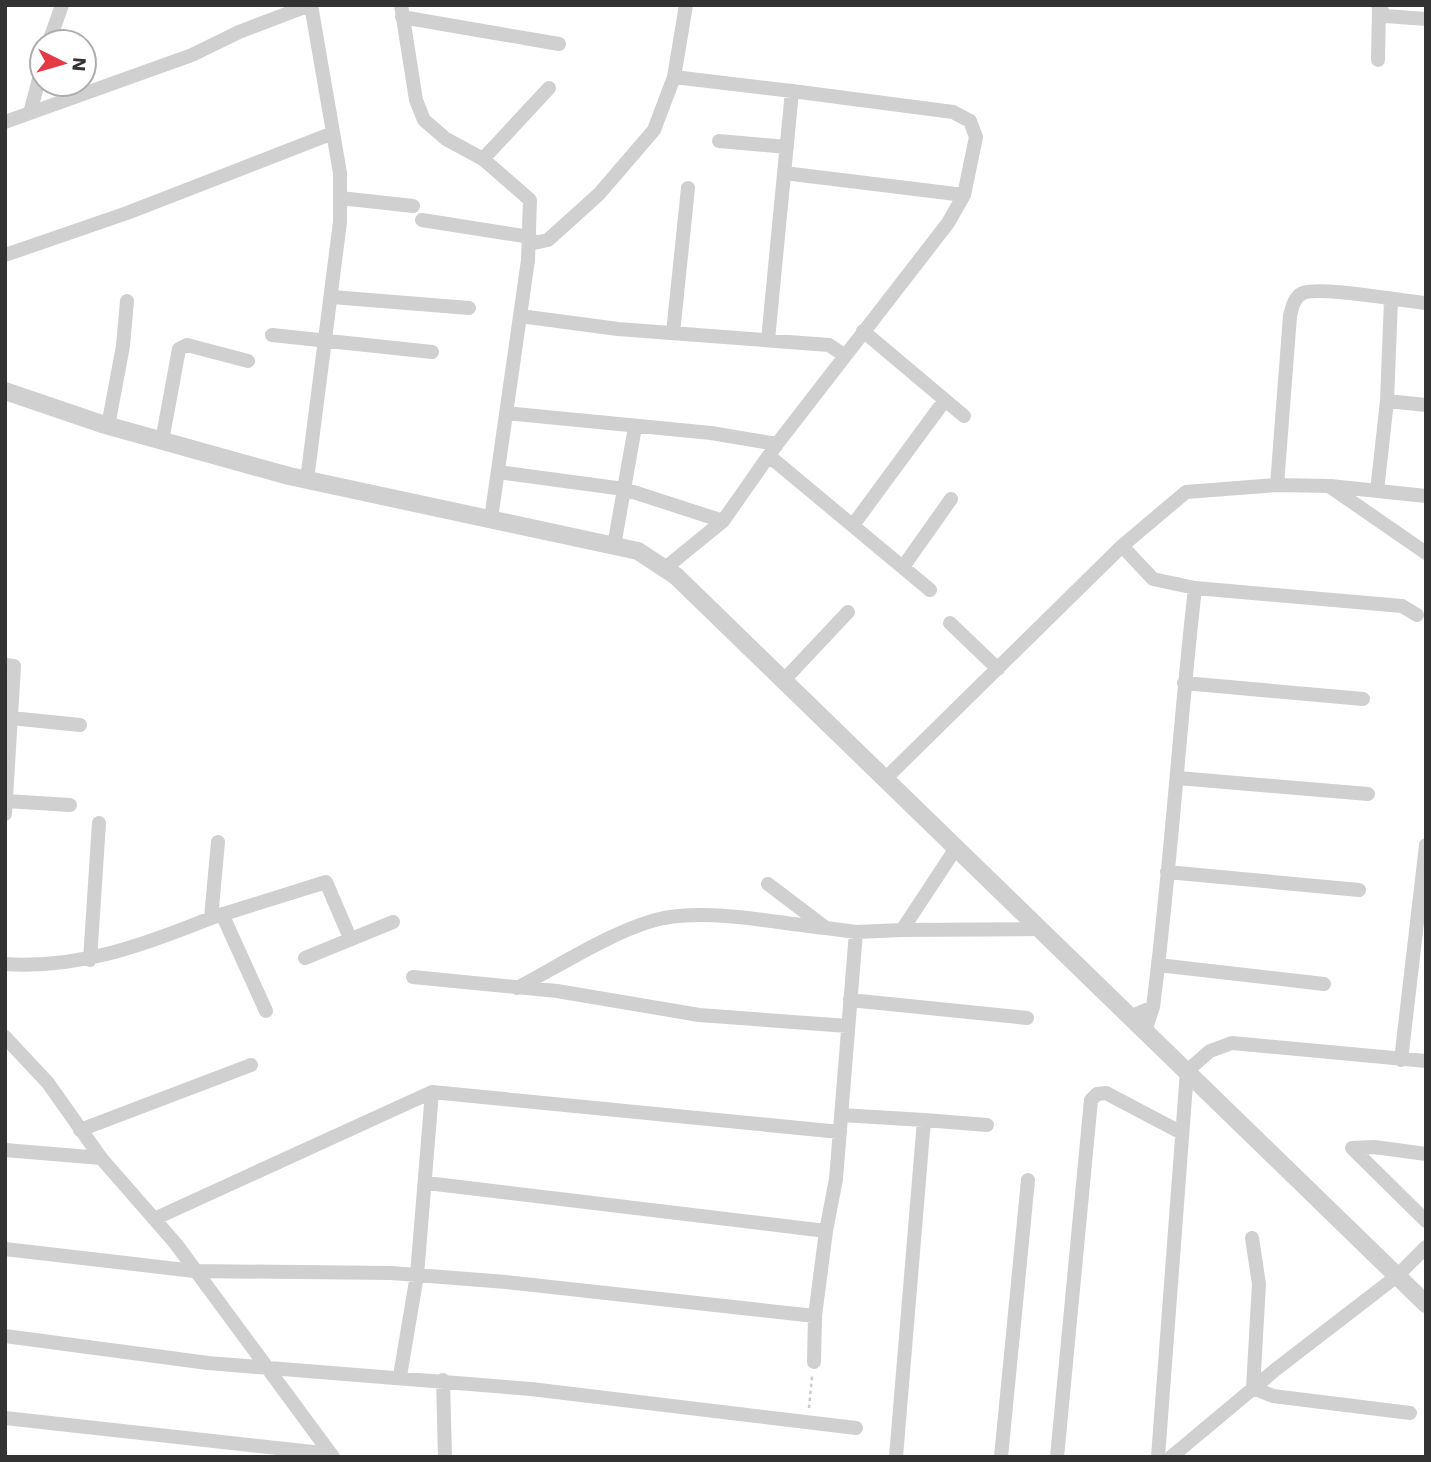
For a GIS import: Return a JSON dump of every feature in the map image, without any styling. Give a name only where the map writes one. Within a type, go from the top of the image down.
[{"type":"street","points":[[54,28],[62,5]]},
{"type":"street","points":[[5,122],[191,55],[239,32],[311,5],[340,173],[340,198],[332,297],[307,480]]},
{"type":"street","points":[[422,220],[530,240],[548,240],[578,212],[654,130],[674,77],[686,5]]},
{"type":"street","points":[[1379,7],[1385,16],[1426,19]]},
{"type":"street","points":[[1378,60],[1379,7]]},
{"type":"street","points":[[491,519],[530,240],[530,200],[482,159],[446,139],[424,120],[416,100],[401,11],[559,44]]},
{"type":"street","points":[[664,569],[723,521],[844,355],[948,223],[964,195],[976,137],[970,121],[953,112],[674,77]]},
{"type":"street","points":[[482,159],[549,88]]},
{"type":"street","points":[[768,340],[792,91]]},
{"type":"street","points":[[30,113],[34,98]]},
{"type":"street","points":[[5,255],[127,213],[333,133]]},
{"type":"street","points":[[719,141],[787,147]]},
{"type":"street","points":[[784,173],[964,195]]},
{"type":"street","points":[[673,333],[688,188]]},
{"type":"street","points":[[340,198],[413,206]]},
{"type":"street","points":[[1277,485],[1290,316],[1295,300],[1303,293],[1320,292],[1426,303]]},
{"type":"street","points":[[332,297],[470,308]]},
{"type":"street","points":[[1377,491],[1387,401],[1391,300]]},
{"type":"street","points":[[108,426],[123,346],[127,301]]},
{"type":"street","points":[[520,316],[673,333],[829,345],[844,355]]},
{"type":"street","points":[[863,331],[964,416]]},
{"type":"street","points":[[272,335],[432,352]]},
{"type":"street","points":[[162,441],[179,349],[187,345],[248,361]]},
{"type":"street","points":[[5,391],[108,426],[307,480],[638,551],[676,576],[1426,1304]]},
{"type":"street","points":[[853,525],[945,400]]},
{"type":"street","points":[[1387,401],[1426,405]]},
{"type":"street","points":[[506,413],[712,433],[773,450],[853,525],[930,590]]},
{"type":"street","points":[[614,546],[635,427]]},
{"type":"street","points":[[498,472],[624,489],[723,521]]},
{"type":"street","points":[[885,779],[1122,546],[1186,492],[1277,485],[1329,486],[1426,496]]},
{"type":"street","points":[[1329,486],[1426,553]]},
{"type":"street","points":[[904,567],[951,499]]},
{"type":"street","points":[[1122,546],[1153,579],[1195,588],[1402,606],[1417,615]]},
{"type":"street","points":[[1145,1031],[1153,1007],[1158,965],[1195,588]]},
{"type":"street","points":[[783,680],[848,612]]},
{"type":"street","points":[[950,623],[998,668]]},
{"type":"street","points":[[5,665],[14,666],[5,814]]},
{"type":"street","points":[[1184,683],[1363,699]]},
{"type":"street","points":[[11,718],[80,725]]},
{"type":"street","points":[[1178,778],[1368,794]]},
{"type":"street","points":[[6,801],[70,805]]},
{"type":"street","points":[[90,960],[99,823]]},
{"type":"street","points":[[218,842],[217,916],[265,1011]]},
{"type":"street","points":[[1401,1060],[1426,845]]},
{"type":"street","points":[[902,930],[956,848]]},
{"type":"street","points":[[1167,872],[1359,890]]},
{"type":"street","points":[[5,964],[57,965],[90,960],[326,882],[350,938]]},
{"type":"street","points":[[768,884],[826,928]]},
{"type":"street","points":[[516,988],[641,925],[664,918],[723,918],[856,932],[1040,929]]},
{"type":"street","points":[[305,958],[393,922]]},
{"type":"street","points":[[814,1362],[815,1315],[825,1231],[836,1179],[856,932]]},
{"type":"street","points":[[1158,965],[1324,984]]},
{"type":"street","points":[[413,977],[557,991],[699,1015],[848,1026]]},
{"type":"street","points":[[850,1000],[1027,1018]]},
{"type":"street","points":[[1130,1017],[1153,1007]]},
{"type":"street","points":[[5,1037],[48,1083],[101,1158],[154,1219],[270,1369],[332,1455]]},
{"type":"street","points":[[1158,1457],[1187,1071],[1210,1051],[1231,1043],[1426,1061]]},
{"type":"street","points":[[80,1130],[250,1065]]},
{"type":"street","points":[[154,1219],[432,1092],[840,1132]]},
{"type":"street","points":[[400,1376],[417,1275],[427,1183],[432,1092]]},
{"type":"street","points":[[1057,1457],[1091,1100],[1097,1094],[1106,1093],[1182,1133]]},
{"type":"street","points":[[841,1115],[987,1125]]},
{"type":"street","points":[[896,1457],[925,1120]]},
{"type":"street","points":[[1426,1154],[1374,1147],[1352,1148],[1426,1221]]},
{"type":"street","points":[[5,1150],[101,1158]]},
{"type":"street","points":[[1001,1457],[1028,1180]]},
{"type":"street","points":[[427,1183],[825,1231]]},
{"type":"street","points":[[1252,1238],[1259,1284],[1253,1388]]},
{"type":"street","points":[[1171,1457],[1253,1388],[1397,1276],[1426,1247]]},
{"type":"street","points":[[5,1249],[194,1271],[417,1275],[815,1315]]},
{"type":"street","points":[[5,1336],[270,1369],[443,1380],[856,1428]]},
{"type":"street","points":[[443,1380],[445,1457]]},
{"type":"street","points":[[1253,1388],[1273,1396],[1410,1413]]},
{"type":"street","points":[[5,1418],[332,1455]]},
{"type":"path","points":[[808,1423],[814,1362]]}]
